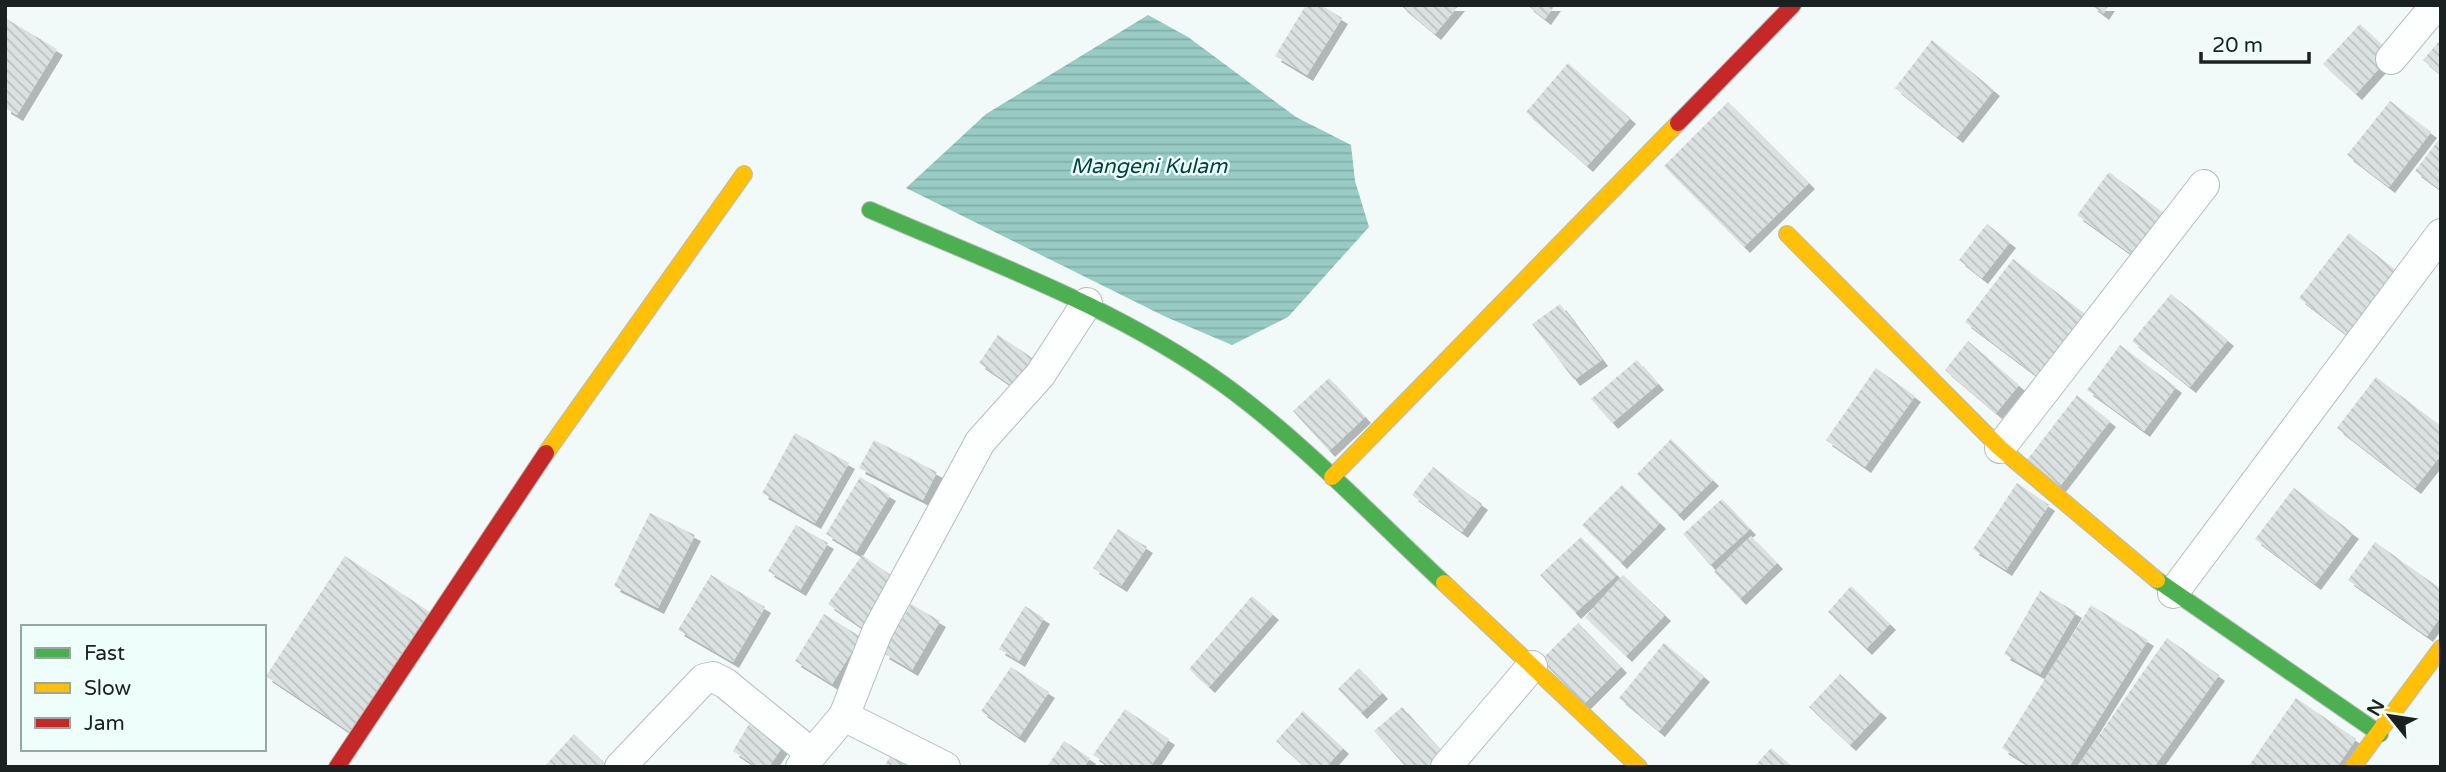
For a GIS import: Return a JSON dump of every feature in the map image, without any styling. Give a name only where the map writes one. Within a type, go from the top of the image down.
[{"type":"street","points":[[1332,477],[1793,5]]},
{"type":"street","points":[[2391,58],[2436,5]]},
{"type":"street","points":[[337,767],[522,487],[744,174]]},
{"type":"street","points":[[2000,447],[2204,185]]},
{"type":"street","points":[[870,210],[1022,278],[1087,303],[1195,365],[1235,393],[1332,477],[1639,767]]},
{"type":"street","points":[[1787,234],[2000,447],[2173,593],[2380,734]]},
{"type":"street","points":[[2173,593],[2441,234]]},
{"type":"street","points":[[621,767],[704,679],[713,677],[806,760],[844,716],[877,632],[980,442],[1040,375],[1087,303]]},
{"type":"street","points":[[2353,767],[2441,648]]},
{"type":"street","points":[[1446,767],[1532,666]]},
{"type":"street","points":[[844,716],[945,767]]},
{"type":"water","name":"Mangeni Kulam","points":[[1148,15],[1188,37],[1296,117],[1351,145],[1355,181],[1369,227],[1288,317],[1232,345],[1166,317],[906,188],[986,114]]},
{"type":"building","points":[[1306,5],[1321,5],[1342,18],[1307,75],[1275,56]]},
{"type":"building","points":[[1400,5],[1459,5],[1435,34]]},
{"type":"building","points":[[1527,5],[1555,5],[1545,19]]},
{"type":"building","points":[[2091,5],[2109,5],[2103,14]]},
{"type":"building","points":[[5,18],[57,49],[17,115],[5,108]]},
{"type":"building","points":[[2360,24],[2392,54],[2356,94],[2323,64]]},
{"type":"building","points":[[2441,39],[2441,75],[2423,60]]},
{"type":"building","points":[[1932,40],[1994,90],[1957,137],[1895,88]]},
{"type":"building","points":[[1568,63],[1630,118],[1587,166],[1526,112]]},
{"type":"building","points":[[2390,101],[2431,132],[2389,187],[2347,155]]},
{"type":"building","points":[[1728,102],[1809,183],[1744,247],[1664,166]]},
{"type":"building","points":[[2441,137],[2441,190],[2415,171]]},
{"type":"building","points":[[2109,172],[2165,214],[2134,256],[2077,215]]},
{"type":"building","points":[[1987,224],[2010,242],[1982,278],[1959,260]]},
{"type":"building","points":[[2349,233],[2397,271],[2347,335],[2299,298]]},
{"type":"building","points":[[2013,259],[2093,320],[2045,382],[1965,322]]},
{"type":"building","points":[[2171,294],[2228,340],[2190,387],[2132,341]]},
{"type":"building","points":[[1560,304],[1602,360],[1574,380],[1532,324]]},
{"type":"building","points":[[998,335],[1037,361],[1018,390],[979,363]]},
{"type":"building","points":[[1968,341],[2019,385],[1996,413],[1945,370]]},
{"type":"building","points":[[2120,345],[2176,387],[2144,431],[2087,390]]},
{"type":"building","points":[[1637,360],[1658,384],[1612,423],[1591,399]]},
{"type":"building","points":[[1876,368],[1915,396],[1865,467],[1826,440]]},
{"type":"building","points":[[2376,377],[2441,426],[2441,455],[2415,488],[2337,428]]},
{"type":"building","points":[[1329,378],[1365,417],[1329,451],[1293,411]]},
{"type":"building","points":[[2077,395],[2110,421],[2060,486],[2027,460]]},
{"type":"building","points":[[795,433],[849,463],[815,523],[762,493]]},
{"type":"building","points":[[1671,439],[1713,480],[1678,515],[1637,474]]},
{"type":"building","points":[[874,440],[937,472],[923,500],[859,468]]},
{"type":"building","points":[[1433,467],[1482,504],[1462,532],[1412,495]]},
{"type":"building","points":[[860,477],[890,495],[856,552],[826,534]]},
{"type":"building","points":[[2017,483],[2049,505],[2006,570],[1973,549]]},
{"type":"building","points":[[1622,485],[1660,523],[1621,563],[1582,525]]},
{"type":"building","points":[[2294,488],[2353,533],[2315,584],[2255,539]]},
{"type":"building","points":[[1722,499],[1750,529],[1710,565],[1683,534]]},
{"type":"building","points":[[650,513],[695,535],[658,608],[614,586]]},
{"type":"building","points":[[796,525],[828,543],[800,590],[768,571]]},
{"type":"building","points":[[1118,529],[1147,547],[1121,586],[1093,568]]},
{"type":"building","points":[[1751,536],[1777,563],[1740,599],[1714,572]]},
{"type":"building","points":[[1581,537],[1617,575],[1575,613],[1540,575]]},
{"type":"building","points":[[2375,542],[2441,589],[2441,616],[2427,636],[2348,580]]},
{"type":"building","points":[[862,555],[898,580],[864,629],[828,604]]},
{"type":"building","points":[[345,556],[430,612],[350,732],[266,676]]},
{"type":"building","points":[[711,575],[765,607],[733,662],[678,630]]},
{"type":"building","points":[[1623,575],[1665,615],[1626,656],[1585,617]]},
{"type":"building","points":[[1851,586],[1890,624],[1866,649],[1828,612]]},
{"type":"building","points":[[2040,591],[2076,612],[2040,674],[2004,654]]},
{"type":"building","points":[[1252,596],[1273,614],[1209,687],[1189,669]]},
{"type":"building","points":[[911,604],[940,621],[912,670],[883,653]]},
{"type":"building","points":[[2091,605],[2148,640],[2069,767],[2032,767],[2002,748]]},
{"type":"building","points":[[1025,606],[1044,618],[1019,661],[999,649]]},
{"type":"building","points":[[824,614],[861,637],[832,684],[795,661]]},
{"type":"building","points":[[1578,623],[1621,667],[1584,704],[1541,660]]},
{"type":"building","points":[[2167,638],[2219,675],[2154,767],[2077,767]]},
{"type":"building","points":[[1664,643],[1704,676],[1659,731],[1619,698]]},
{"type":"building","points":[[1011,667],[1049,692],[1019,737],[981,711]]},
{"type":"building","points":[[1359,668],[1382,693],[1361,713],[1338,689]]},
{"type":"building","points":[[1840,674],[1881,712],[1850,745],[1809,707]]},
{"type":"building","points":[[2296,698],[2356,739],[2337,767],[2248,767]]},
{"type":"building","points":[[1402,707],[1443,753],[1428,767],[1406,767],[1374,731]]},
{"type":"building","points":[[1125,709],[1169,739],[1150,767],[1111,767],[1093,755]]},
{"type":"building","points":[[1303,711],[1343,748],[1326,767],[1305,767],[1276,741]]},
{"type":"building","points":[[749,724],[783,746],[769,767],[757,767],[733,751]]},
{"type":"building","points":[[574,734],[609,767],[544,767]]},
{"type":"building","points":[[1064,741],[1090,758],[1084,767],[1047,767]]},
{"type":"building","points":[[1771,748],[1793,767],[1754,767]]},
{"type":"building","points":[[891,755],[909,767],[884,767]]},
{"type":"traffic: fast","points":[[870,210],[1096,309],[1182,357],[1253,406],[1281,430],[1444,583]]},
{"type":"traffic: fast","points":[[2157,580],[2380,734]]},
{"type":"traffic: slow","points":[[1332,477],[1678,123]]},
{"type":"traffic: slow","points":[[546,453],[744,174]]},
{"type":"traffic: slow","points":[[1787,234],[2000,448],[2157,580]]},
{"type":"traffic: slow","points":[[1444,583],[1639,767]]},
{"type":"traffic: slow","points":[[2353,767],[2441,648]]},
{"type":"traffic: jam","points":[[1678,123],[1793,5]]},
{"type":"traffic: jam","points":[[337,767],[546,453]]}]
